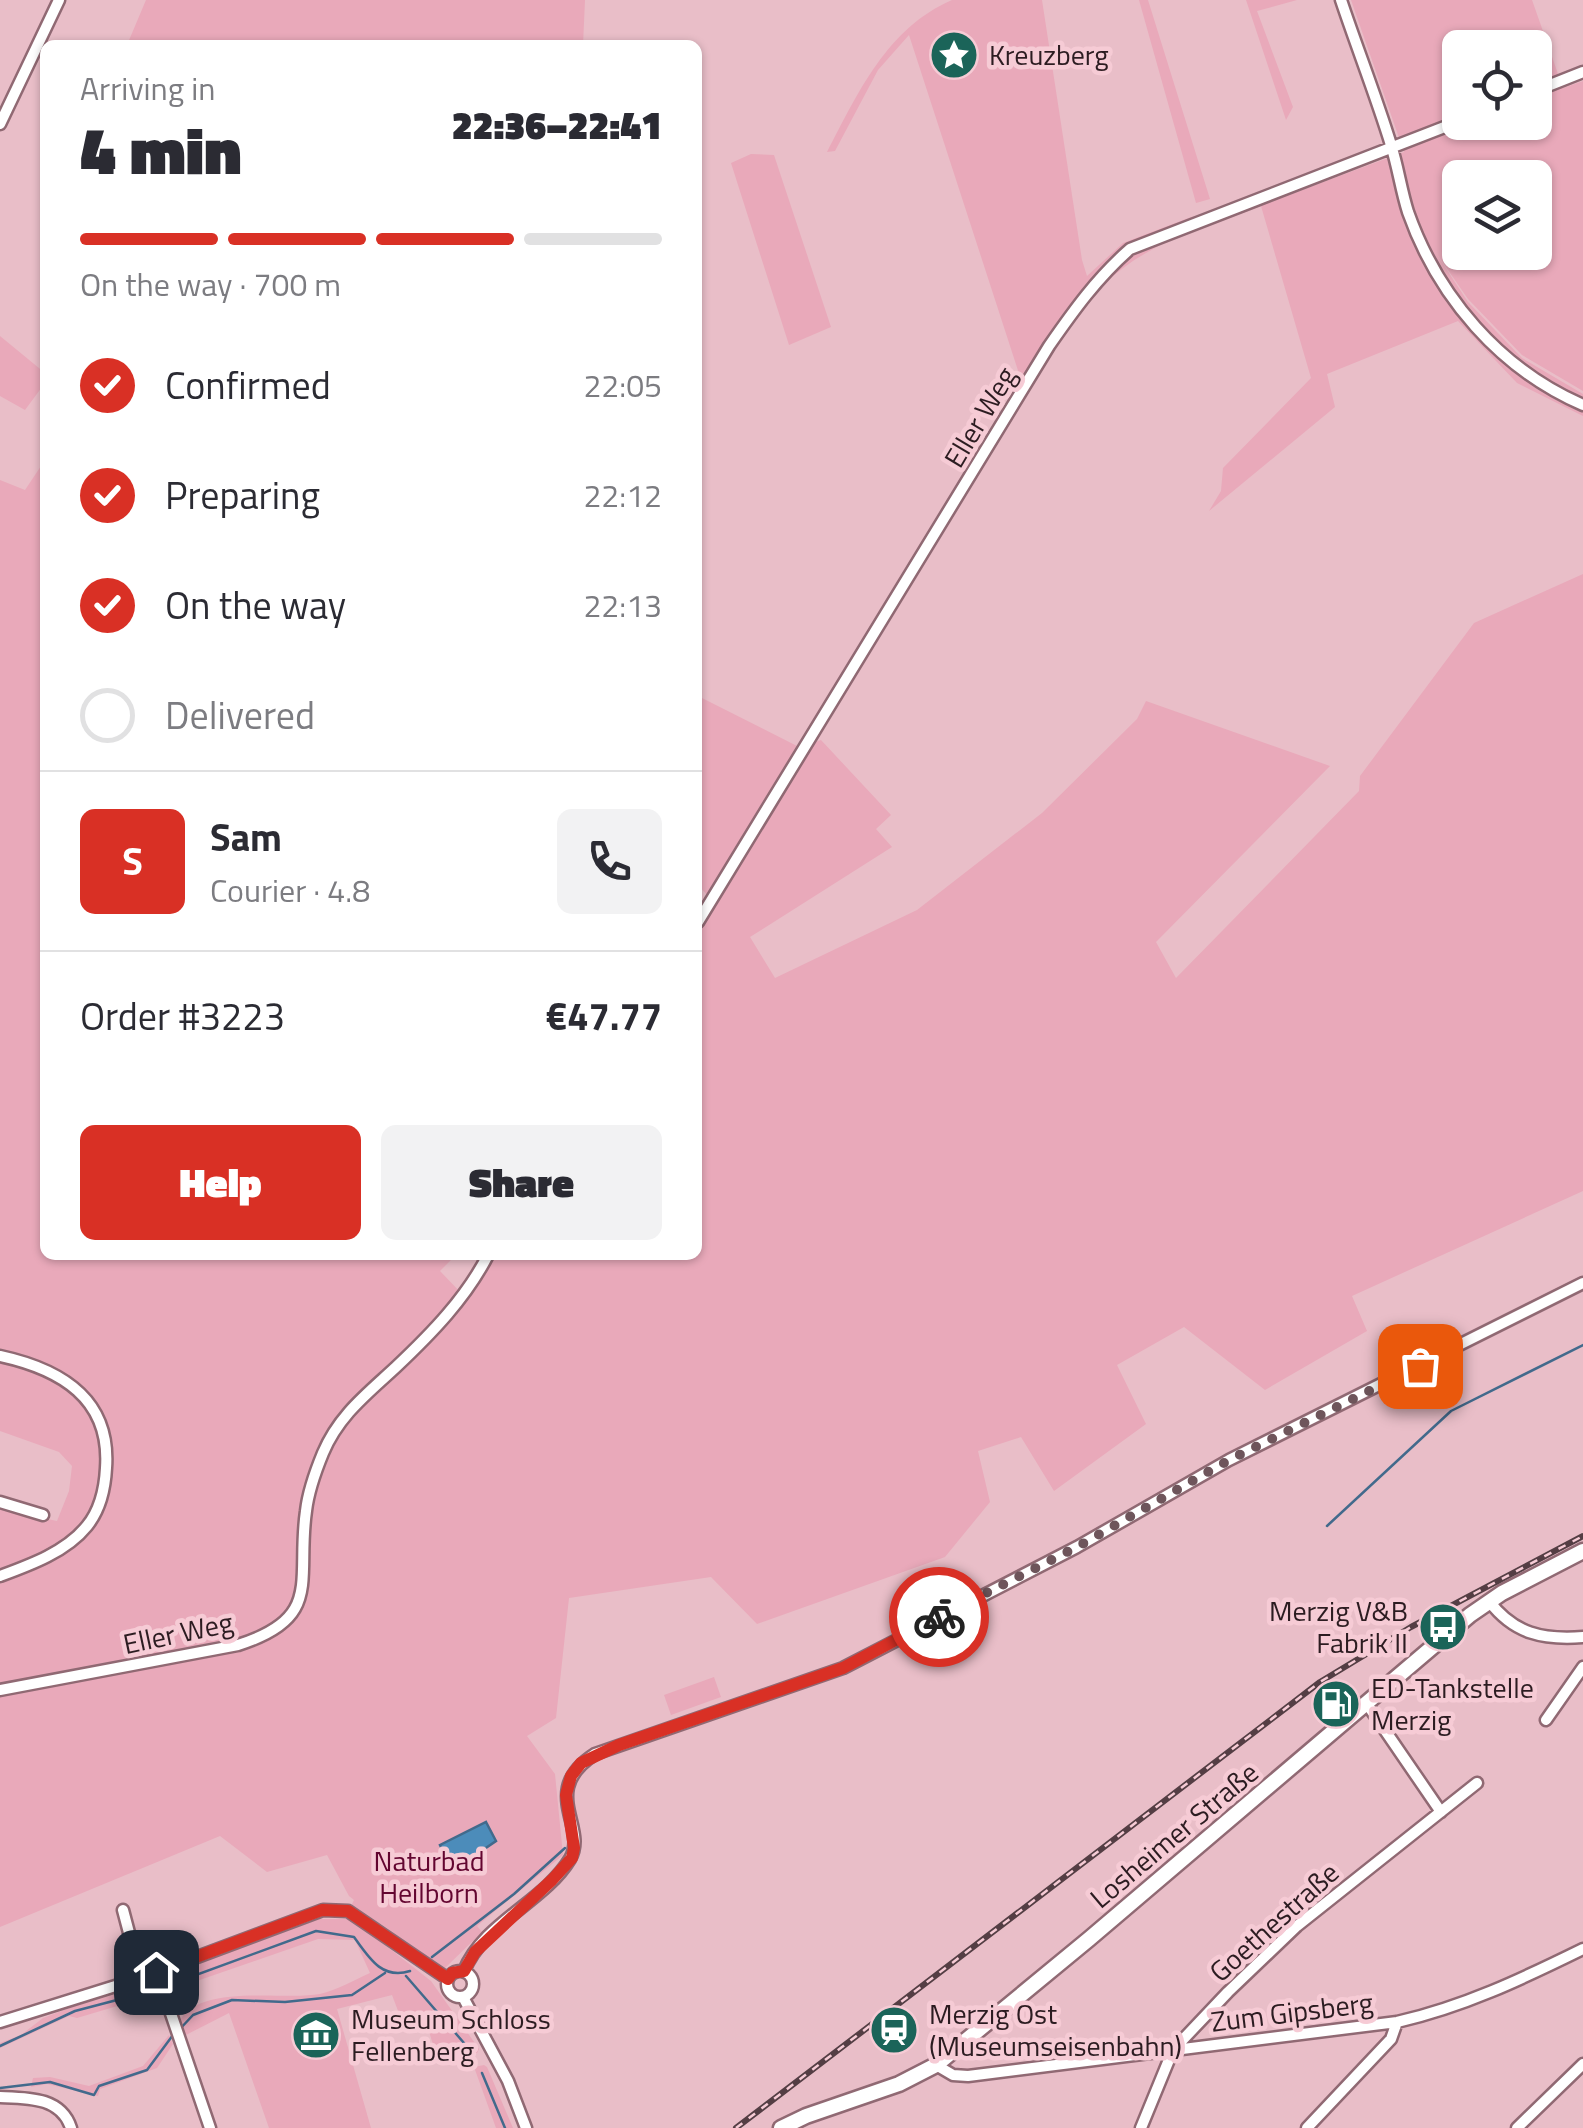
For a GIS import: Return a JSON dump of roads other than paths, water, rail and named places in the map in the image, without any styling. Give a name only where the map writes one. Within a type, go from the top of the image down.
[{"type":"main road","name":"Losheimer Straße","points":[[787,2127],[899,2084],[936,2065],[1490,1601],[1583,1551]]},
{"type":"street","points":[[0,124],[59,0]]},
{"type":"street","points":[[1340,0],[1392,148],[1414,225],[1432,266],[1458,308],[1494,348],[1534,378],[1583,405]]},
{"type":"street","points":[[1552,84],[1583,72]]},
{"type":"street","name":"Eller Weg","points":[[702,915],[1049,346],[1106,270],[1130,249],[1442,128]]},
{"type":"street","name":"Eller Weg","points":[[0,1690],[238,1645],[258,1639],[286,1621],[302,1592],[306,1510],[320,1459],[334,1427],[461,1300],[485,1260]]},
{"type":"street","points":[[464,1971],[475,1952],[572,1858],[566,1795],[571,1776],[581,1763],[619,1745],[843,1668],[1077,1547],[1229,1460],[1583,1283]]},
{"type":"street","points":[[0,1356],[52,1372],[78,1390],[95,1413],[106,1454],[100,1501],[87,1525],[32,1564],[0,1576]]},
{"type":"street","points":[[0,1502],[43,1514]]},
{"type":"street","points":[[1490,1601],[1517,1629],[1544,1638],[1583,1638]]},
{"type":"street","points":[[1546,1720],[1583,1667]]},
{"type":"street","points":[[1367,1704],[1441,1812]]},
{"type":"street","name":"Goethestraße","points":[[1146,2127],[1174,2050],[1297,1926],[1477,1783]]},
{"type":"street","points":[[0,2022],[141,1978],[322,1910],[338,1908],[448,1979]]},
{"type":"street","points":[[123,1910],[141,1978]]},
{"type":"street","name":"Zum Gipsberg","points":[[936,2065],[954,2075],[968,2076],[1397,2022],[1476,1999],[1583,1950]]},
{"type":"street","points":[[464,1971],[452,1973],[448,1979],[450,1992],[463,1997],[508,2081],[526,2128]]},
{"type":"street","points":[[463,1997],[474,1984],[464,1971]]},
{"type":"street","points":[[164,1993],[210,2128]]},
{"type":"street","points":[[1307,2128],[1391,2039],[1397,2022]]},
{"type":"street","points":[[1517,2128],[1583,2064]]},
{"type":"street","points":[[0,2098],[34,2099],[58,2107],[70,2128]]},
{"type":"water","points":[[486,1822],[496,1841],[452,1871],[440,1845]]},
{"type":"waterway","points":[[1327,1526],[1451,1411],[1583,1345]]},
{"type":"waterway","points":[[432,1957],[514,1894],[565,1848]]},
{"type":"waterway","points":[[0,2046],[75,2011],[155,1990],[316,1931],[354,1937],[384,1970],[410,1971]]},
{"type":"waterway","points":[[179,2030],[193,2015],[232,2000],[285,2002],[352,1995],[385,1973]]},
{"type":"waterway","points":[[406,1976],[464,2043]]},
{"type":"waterway","points":[[0,2088],[50,2082],[94,2095],[99,2086],[147,2070],[173,2035]]},
{"type":"waterway","points":[[482,2073],[505,2128]]},
{"type":"railway","points":[[736,2128],[1320,1682],[1411,1627],[1583,1536]]},
{"type":"place","name":"Kreuzberg","points":[[954,55]]},
{"type":"place","name":"Merzig V&B Fabrik II","points":[[1443,1627]]},
{"type":"place","name":"ED-Tankstelle Merzig","points":[[1336,1704]]},
{"type":"place","name":"Merzig Ost (Museumseisenbahn)","points":[[894,2030]]},
{"type":"place","name":"Museum Schloss Fellenberg","points":[[316,2035]]},
{"type":"park label","name":"Naturbad Heilborn","points":[[429,1877]]}]
